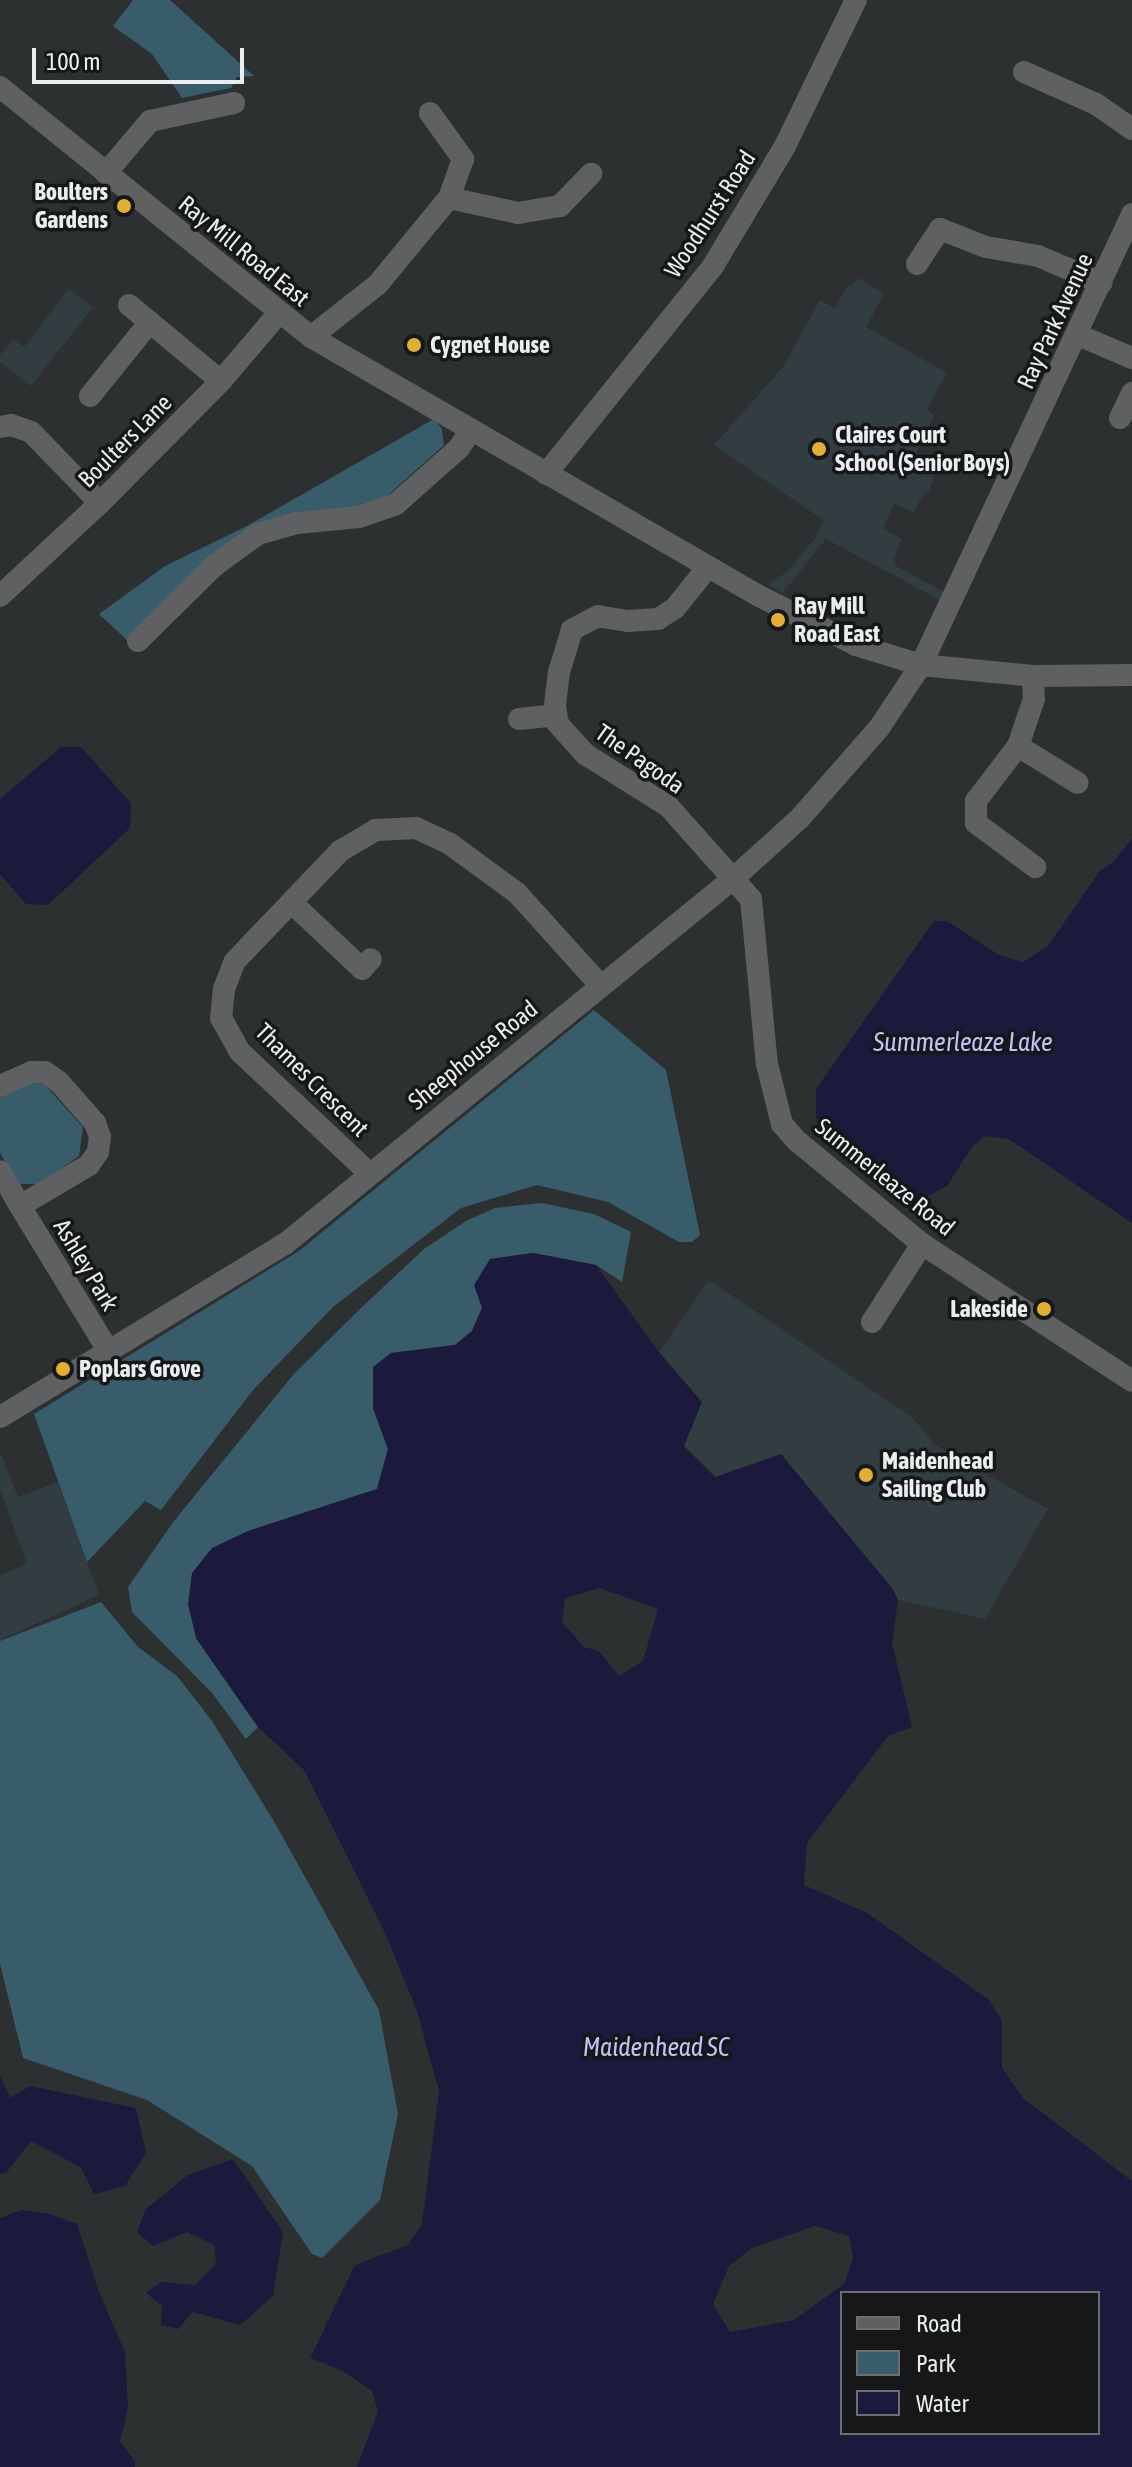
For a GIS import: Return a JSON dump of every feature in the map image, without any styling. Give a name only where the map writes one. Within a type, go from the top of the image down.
[{"type":"street","name":"Woodhurst Road","points":[[546,474],[713,266],[785,146],[856,0]]},
{"type":"street","points":[[1024,72],[1096,104],[1132,129]]},
{"type":"street","name":"Ray Mill Road East","points":[[0,87],[278,314],[311,337],[708,567],[856,645],[921,665],[1033,676],[1132,675]]},
{"type":"street","points":[[106,173],[150,121],[234,103]]},
{"type":"street","points":[[311,337],[378,284],[449,198],[463,159],[430,113]]},
{"type":"street","points":[[449,198],[518,213],[560,206],[591,174]]},
{"type":"street","name":"Ray Park Avenue","points":[[921,665],[1132,214]]},
{"type":"street","points":[[917,264],[940,229],[986,247],[1038,256],[1101,283]]},
{"type":"street","points":[[129,305],[221,381]]},
{"type":"street","name":"Boulters Lane","points":[[0,596],[100,503],[221,381],[278,314]]},
{"type":"street","points":[[90,396],[150,322]]},
{"type":"street","points":[[1078,335],[1132,358]]},
{"type":"street","points":[[1120,418],[1132,393]]},
{"type":"street","points":[[0,427],[11,425],[31,432],[100,503]]},
{"type":"street","points":[[153,635],[214,566],[258,534],[297,523],[359,517],[396,504],[459,448],[471,430]]},
{"type":"street","points":[[519,719],[555,715],[563,651],[577,625],[598,616],[638,621],[658,619],[675,608],[708,567]]},
{"type":"street","name":"Sheephouse Road","points":[[0,1417],[285,1244],[734,878],[800,818],[860,751],[921,665]]},
{"type":"street","points":[[1033,676],[1034,699],[1018,746],[976,801],[976,823],[1035,867]]},
{"type":"street","name":"The Pagoda","points":[[555,715],[564,734],[577,748],[669,807],[734,878]]},
{"type":"street","points":[[1018,746],[1078,783]]},
{"type":"street","name":"Thames Crescent","points":[[369,1173],[240,1052],[221,1018],[224,989],[235,961],[340,851],[376,830],[416,828],[450,844],[517,893],[600,985]]},
{"type":"street","name":"Summerleaze Road","points":[[734,878],[751,899],[767,1064],[782,1124],[797,1141],[922,1244],[1132,1381]]},
{"type":"street","points":[[292,903],[367,968]]},
{"type":"street","name":"Ashley Park","points":[[0,1086],[32,1072],[45,1072],[59,1082],[99,1130],[98,1152],[89,1165],[20,1206]]},
{"type":"street","name":"Ashley Park","points":[[0,1171],[108,1350]]},
{"type":"street","points":[[872,1322],[922,1244]]},
{"type":"shaded area","name":"Claires Court School (Senior Boys)","points":[[858,278],[884,294],[866,327],[947,373],[927,409],[934,415],[916,453],[938,464],[929,491],[923,495],[913,513],[894,503],[883,529],[902,539],[894,559],[896,566],[944,592],[940,600],[826,539],[782,594],[769,584],[788,571],[816,537],[823,520],[714,445],[783,367],[820,300],[835,308],[848,285],[852,286]]},
{"type":"shaded area","points":[[68,289],[93,307],[31,386],[0,362],[0,355],[13,339],[24,347]]},
{"type":"shaded area","name":"Maidenhead Sailing Club","points":[[709,1280],[913,1418],[935,1445],[1048,1509],[985,1619],[898,1600],[892,1588],[797,1474],[716,1477],[684,1446],[659,1352]]},
{"type":"shaded area","points":[[0,1452],[18,1497],[58,1482],[99,1595],[0,1640],[0,1575],[27,1564],[0,1488]]},
{"type":"green space","points":[[133,0],[170,0],[254,76],[237,77],[231,88],[182,98],[152,54],[113,26]]},
{"type":"green space","points":[[434,419],[442,429],[444,445],[376,506],[294,515],[129,642],[99,614],[165,566],[247,526]]},
{"type":"green space","points":[[594,1010],[666,1070],[700,1235],[692,1242],[679,1242],[608,1202],[537,1185],[461,1208],[333,1307],[253,1390],[161,1510],[145,1501],[87,1562],[34,1414],[299,1251]]},
{"type":"green space","points":[[25,1081],[44,1084],[83,1127],[79,1156],[40,1184],[18,1184],[0,1153],[0,1095]]},
{"type":"green space","points":[[542,1203],[594,1214],[631,1232],[622,1282],[596,1265],[533,1253],[490,1259],[482,1308],[472,1331],[455,1345],[392,1353],[373,1408],[388,1449],[377,1489],[248,1531],[196,1638],[258,1727],[246,1739],[212,1693],[132,1612],[128,1587],[174,1521],[293,1375],[424,1249],[466,1221],[495,1208]]},
{"type":"green space","points":[[101,1602],[138,1647],[177,1676],[212,1721],[275,1823],[379,2010],[398,2114],[380,2200],[322,2258],[312,2254],[252,2166],[147,2100],[23,2058],[0,1964],[0,1641]]},
{"type":"water","points":[[61,747],[81,747],[131,803],[130,828],[48,905],[26,904],[0,874],[0,799]]},
{"type":"water","name":"Summerleaze Lake","points":[[1132,838],[1132,1223],[1009,1139],[984,1136],[972,1147],[947,1186],[928,1196],[908,1200],[816,1118],[816,1089],[934,921],[947,921],[999,955],[1023,962],[1048,946],[1099,872],[1114,861]]},
{"type":"water","name":"Maidenhead SC","points":[[533,1253],[596,1265],[659,1352],[702,1402],[684,1446],[715,1477],[781,1454],[892,1588],[898,1600],[892,1643],[912,1727],[888,1736],[807,1843],[804,1885],[867,1913],[988,1999],[1002,2020],[1002,2068],[1023,2098],[1132,2181],[1132,2467],[357,2467],[378,2411],[372,2391],[341,2370],[310,2358],[355,2265],[408,2245],[422,2224],[439,2091],[417,2011],[386,1935],[305,1771],[258,1727],[196,1638],[188,1604],[192,1573],[212,1548],[248,1531],[377,1489],[388,1449],[373,1408],[373,1367],[391,1353],[455,1345],[472,1331],[482,1308],[474,1285],[490,1259]],"holes":[[[600,1588],[658,1609],[643,1661],[619,1676],[599,1651],[584,1647],[562,1622],[565,1598]],[[815,2226],[849,2236],[853,2259],[844,2284],[794,2320],[730,2332],[713,2304],[729,2266],[752,2248]]]},
{"type":"water","points":[[0,2076],[10,2098],[30,2086],[136,2108],[146,2153],[125,2186],[94,2194],[80,2167],[31,2141],[6,2173],[0,2174]]},
{"type":"water","points":[[233,2159],[283,2232],[273,2296],[240,2325],[193,2312],[178,2329],[161,2325],[162,2306],[146,2293],[161,2282],[195,2285],[216,2264],[214,2245],[187,2232],[153,2246],[137,2232],[146,2209],[188,2175]]},
{"type":"water","points":[[21,2210],[50,2214],[77,2224],[99,2292],[125,2352],[128,2407],[120,2442],[135,2461],[135,2467],[0,2467],[0,2218]]},
{"type":"place","name":"Boulters Gardens","points":[[124,206]]},
{"type":"place","name":"Cygnet House","points":[[414,345]]},
{"type":"place","name":"Claires Court School (Senior Boys)","points":[[819,449]]},
{"type":"place","name":"Ray Mill Road East","points":[[778,620]]},
{"type":"place","name":"Lakeside","points":[[1044,1309]]},
{"type":"place","name":"Poplars Grove","points":[[63,1369]]},
{"type":"place","name":"Maidenhead Sailing Club","points":[[866,1475]]}]
